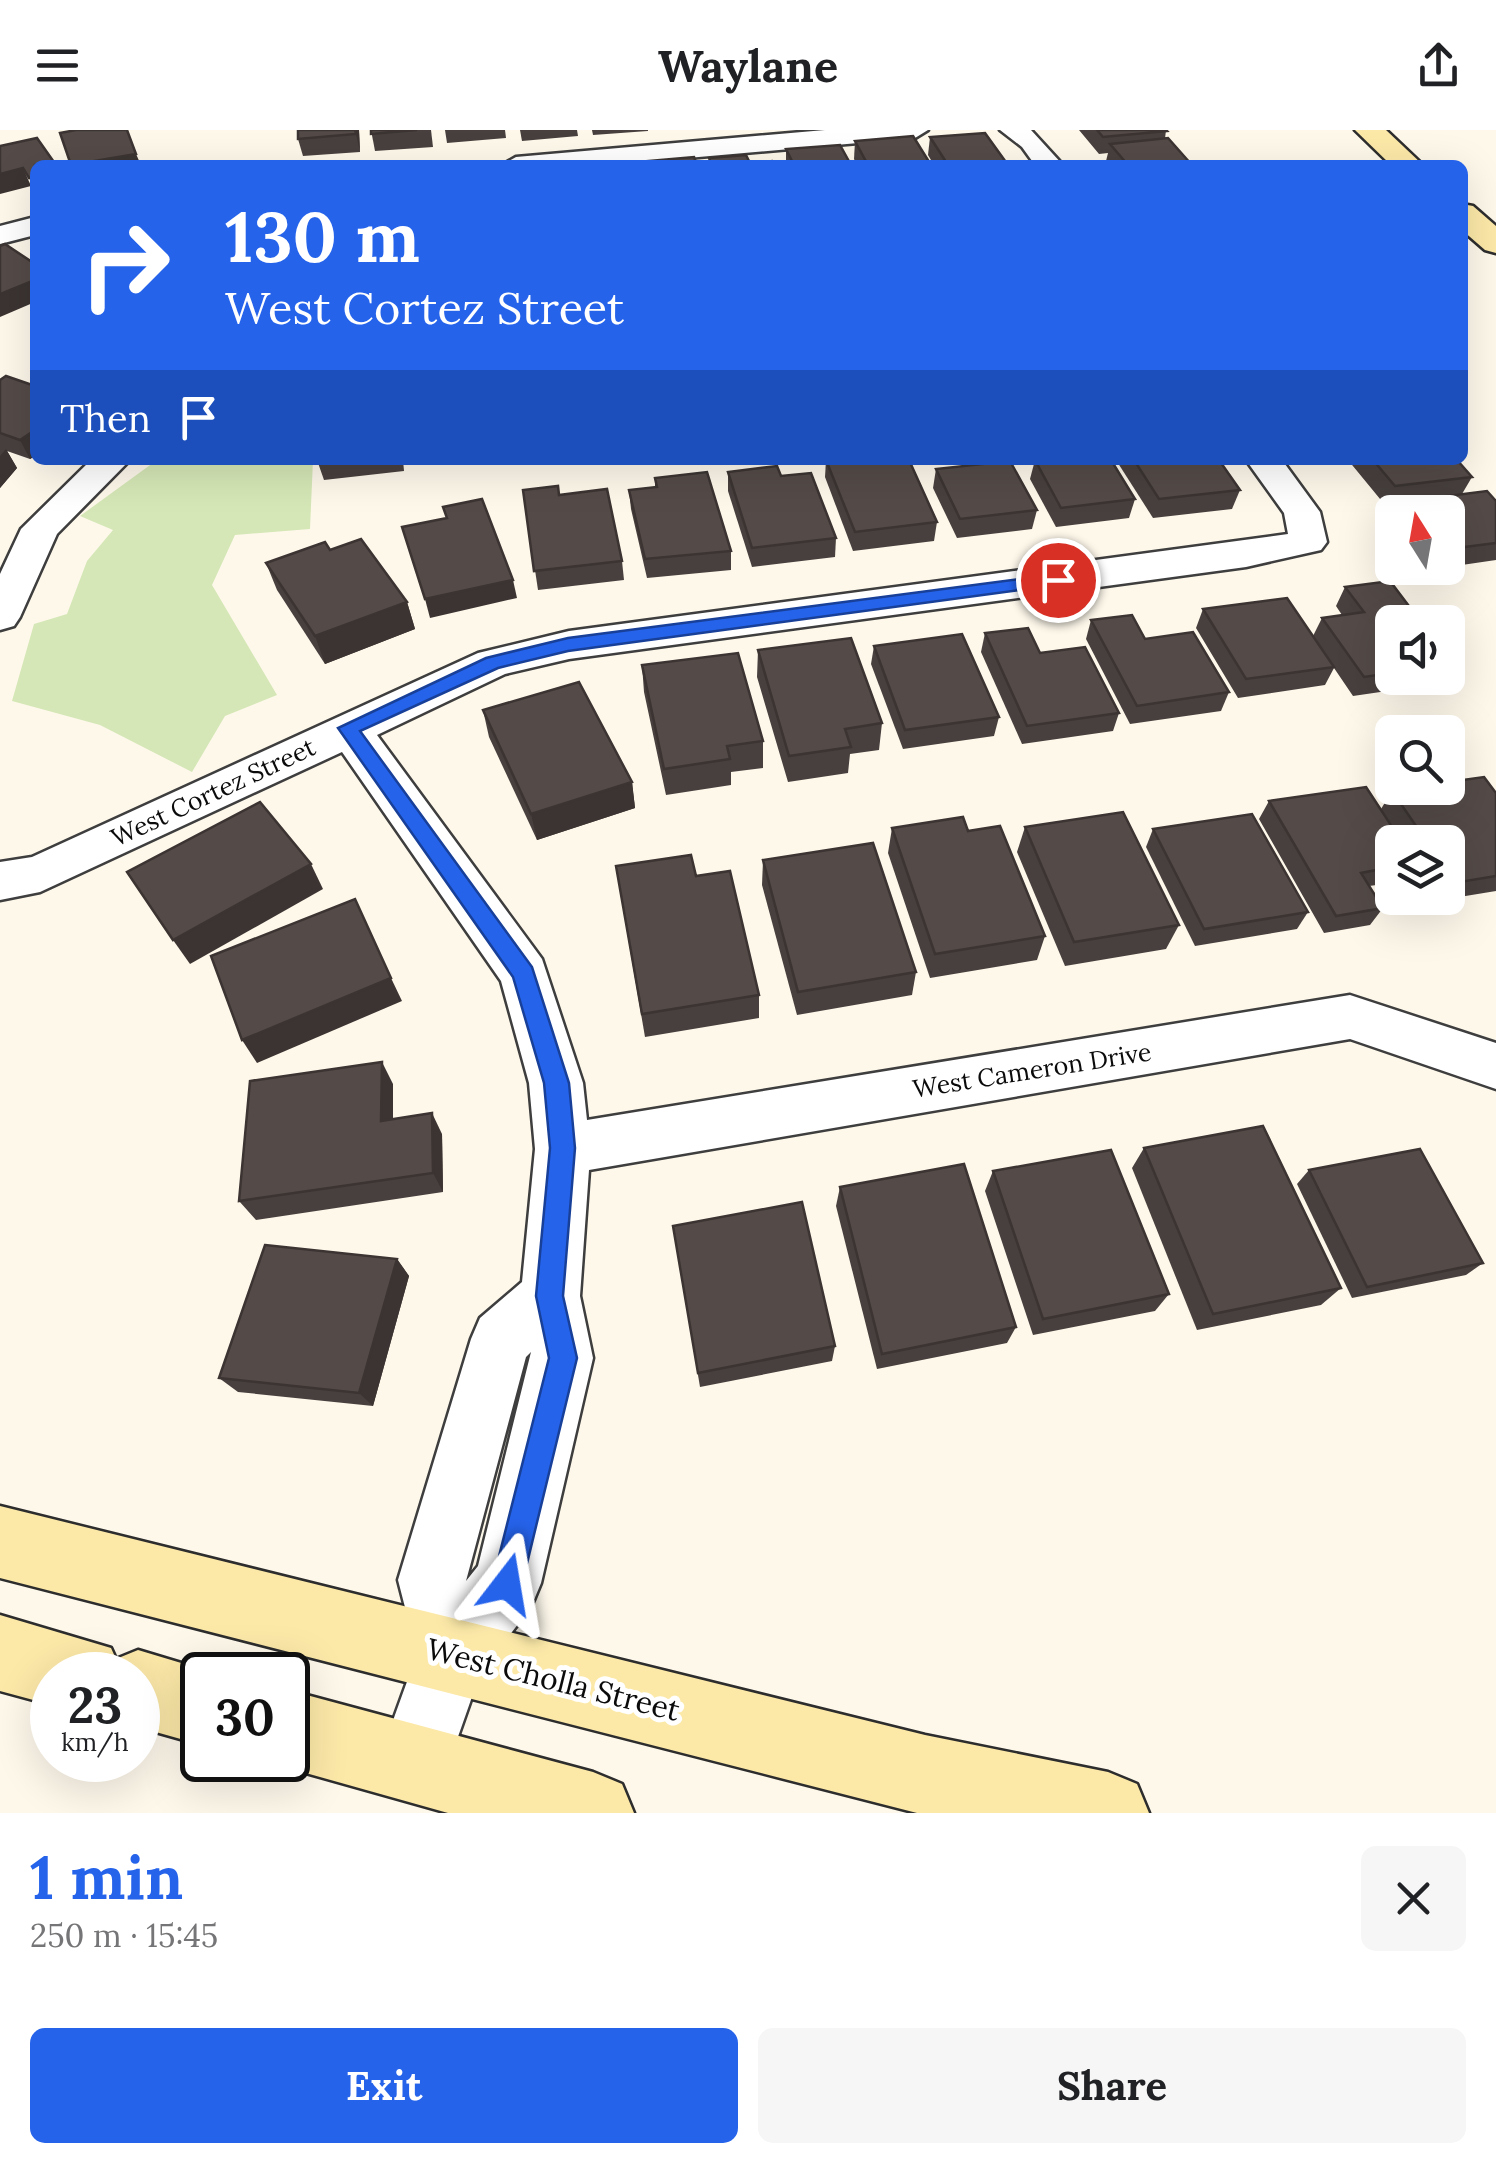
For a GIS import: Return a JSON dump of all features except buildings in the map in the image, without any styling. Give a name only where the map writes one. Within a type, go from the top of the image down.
[{"type":"street","points":[[695,130],[723,138]]},
{"type":"street","points":[[554,160],[723,138],[915,130]]},
{"type":"street","points":[[1014,130],[1032,141],[1045,160]]},
{"type":"street","points":[[1369,130],[1402,160]]},
{"type":"street","points":[[1468,218],[1496,243]]},
{"type":"street","points":[[0,236],[30,227]]},
{"type":"street","points":[[0,618],[40,530],[107,465]]},
{"type":"street","name":"West Cortez Street","points":[[0,881],[40,874],[493,663],[568,645],[1246,555],[1308,542],[1302,512],[1268,465]]},
{"type":"street","points":[[348,728],[524,974],[556,1083],[563,1148],[550,1296],[563,1358],[507,1584],[452,1654],[414,1762]]},
{"type":"street","name":"West Cameron Drive","points":[[563,1148],[1350,1017],[1496,1066]]},
{"type":"street","name":"West Cholla Street","points":[[0,1542],[925,1775],[1108,1813]]},
{"type":"street","points":[[0,1653],[30,1661]]},
{"type":"street","points":[[310,1734],[593,1813]]},
{"type":"green space","points":[[150,465],[313,465],[310,529],[235,535],[212,585],[277,695],[225,716],[192,772],[100,725],[12,701],[34,624],[67,614],[87,561],[113,530],[80,516]]},
{"type":"route","points":[[507,1584],[563,1358],[550,1296],[563,1148],[556,1083],[524,974],[348,728],[493,663],[568,645],[1058,580]]}]
